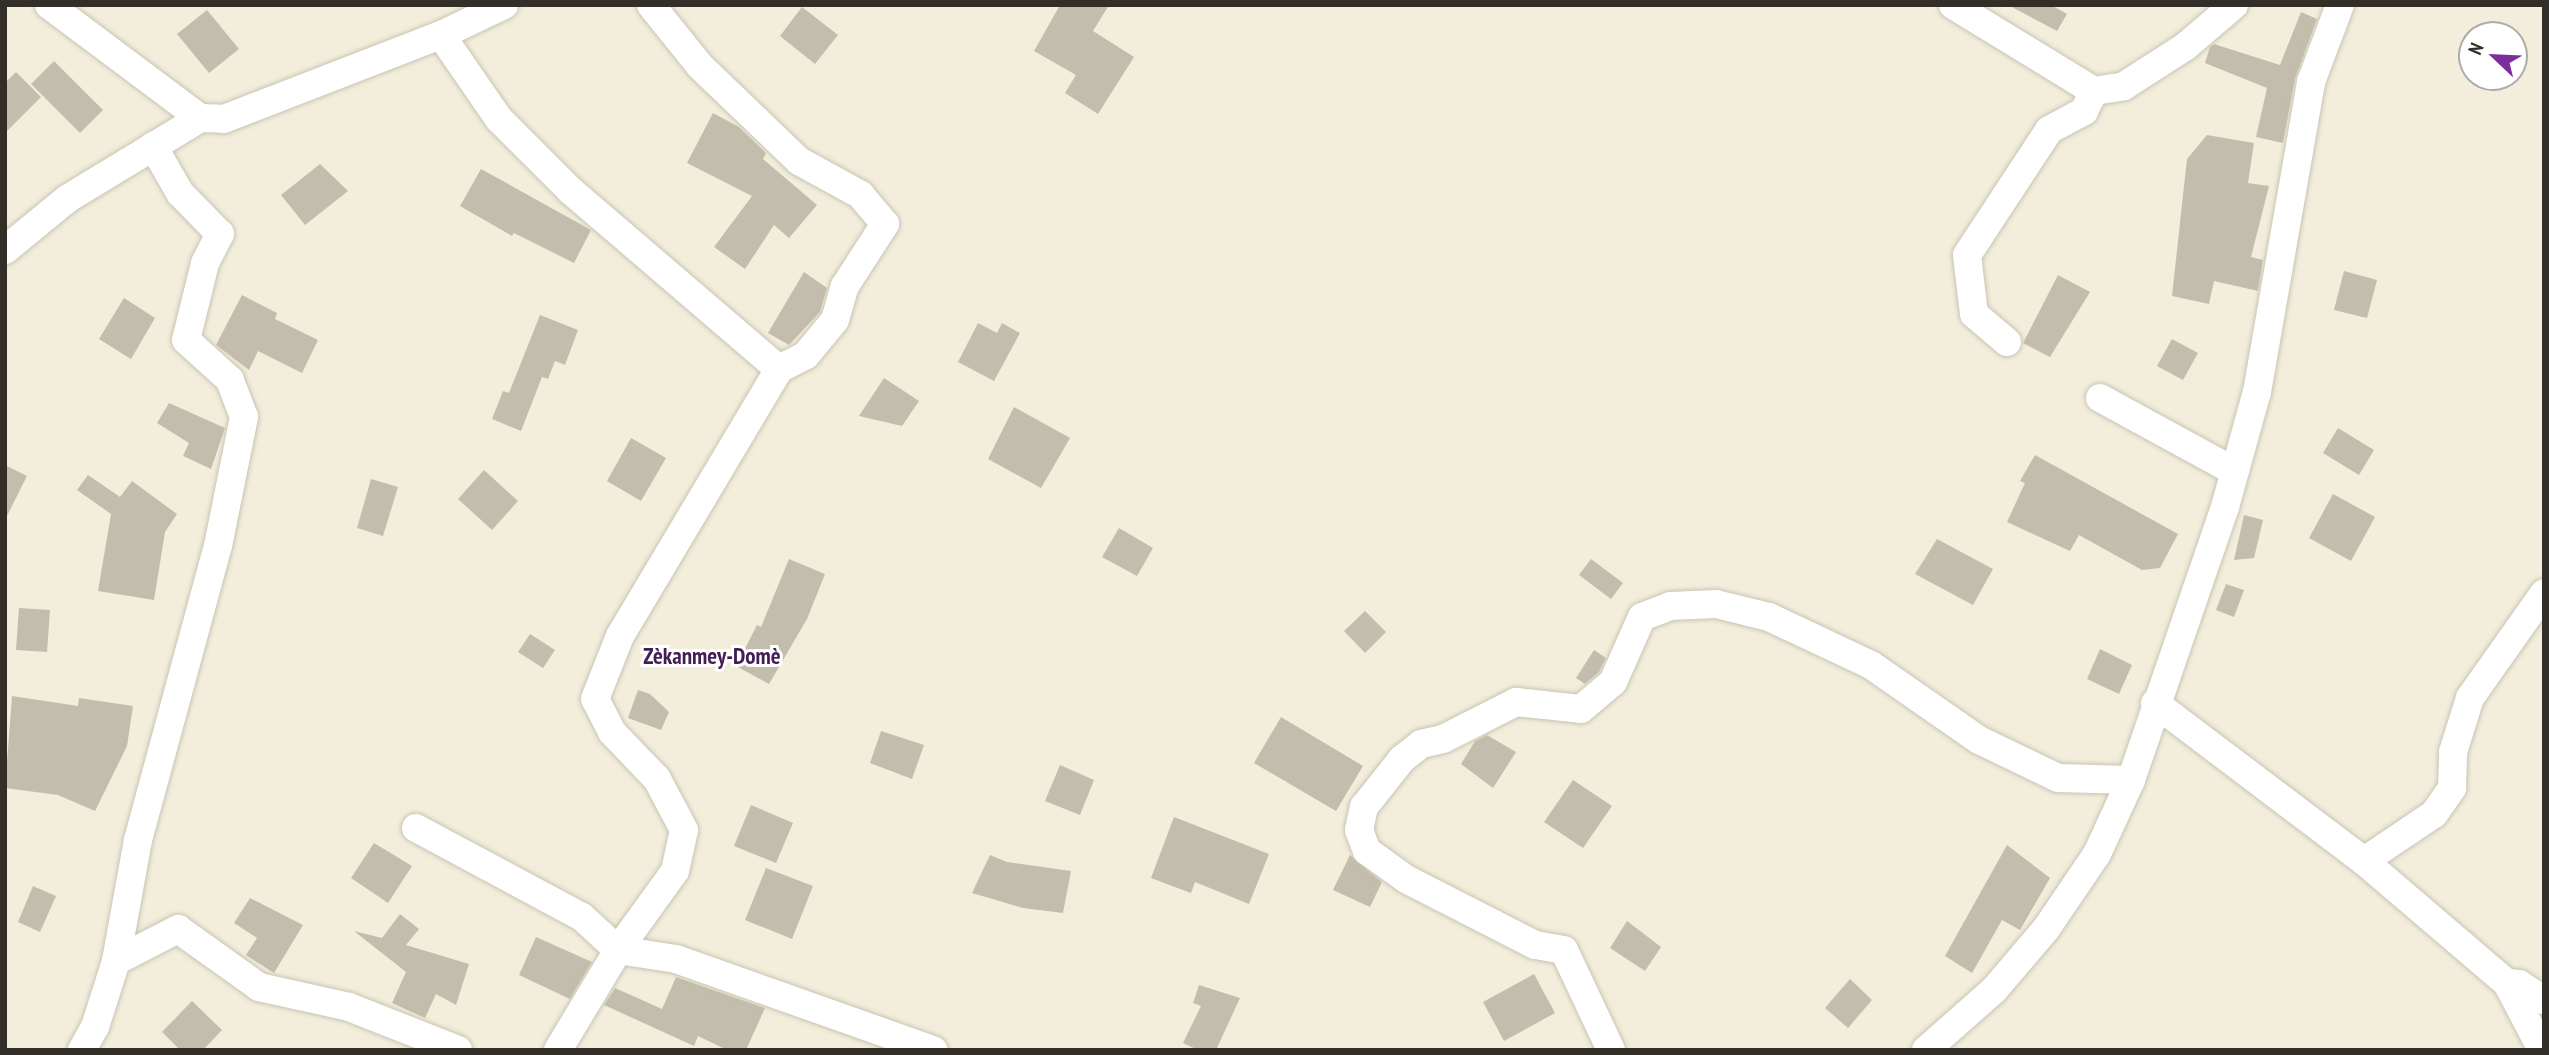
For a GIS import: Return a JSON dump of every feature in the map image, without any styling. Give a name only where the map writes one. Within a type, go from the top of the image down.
[{"type":"street","points":[[49,5],[200,118]]},
{"type":"street","points":[[5,250],[67,199],[200,118],[224,119],[441,35],[504,5]]},
{"type":"street","points":[[558,1050],[618,950],[675,871],[684,830],[657,779],[612,733],[595,699],[621,636],[779,369],[806,355],[835,320],[845,286],[885,224],[861,194],[799,160],[700,66],[651,5]]},
{"type":"street","points":[[1953,5],[2094,91],[2124,86],[2186,46],[2234,5]]},
{"type":"street","points":[[1926,1050],[1994,990],[2046,929],[2097,854],[2130,780],[2234,471],[2270,330],[2311,82],[2340,5]]},
{"type":"street","points":[[441,35],[499,119],[570,191],[779,369]]},
{"type":"street","points":[[2007,342],[1974,314],[1967,255],[2049,130],[2084,111],[2094,91]]},
{"type":"street","points":[[82,1050],[95,1027],[116,961],[138,840],[218,546],[244,417],[230,380],[186,340],[205,263],[220,234],[180,193],[153,146]]},
{"type":"street","points":[[2100,398],[2234,471]]},
{"type":"street","points":[[2364,861],[2402,838],[2440,805],[2452,788],[2453,752],[2470,698],[2544,593]]},
{"type":"street","points":[[1611,1050],[1564,950],[1535,945],[1406,879],[1367,851],[1359,830],[1364,807],[1402,759],[1421,744],[1443,739],[1516,702],[1581,709],[1613,682],[1642,617],[1670,606],[1716,604],[1769,617],[1871,665],[1979,740],[2058,778],[2130,780]]},
{"type":"street","points":[[2155,704],[2364,861],[2507,983],[2542,1050]]},
{"type":"street","points":[[415,828],[582,917],[618,950],[676,959],[933,1050]]},
{"type":"street","points":[[116,961],[178,929],[259,987],[349,1007],[458,1050]]},
{"type":"street","points":[[2507,983],[2519,984],[2544,1000]]},
{"type":"building","points":[[1060,5],[1109,5],[1093,31],[1134,57],[1098,114],[1065,93],[1076,75],[1034,51]]},
{"type":"building","points":[[2008,5],[2051,5],[2067,14],[2057,31]]},
{"type":"building","points":[[802,7],[838,35],[815,64],[780,36]]},
{"type":"building","points":[[207,10],[239,49],[209,73],[177,34]]},
{"type":"building","points":[[2301,12],[2317,19],[2295,79],[2283,143],[2256,137],[2267,88],[2205,63],[2210,47],[2214,44],[2280,65]]},
{"type":"building","points":[[54,61],[103,110],[80,133],[31,84]]},
{"type":"building","points":[[16,72],[41,97],[5,133],[5,83]]},
{"type":"building","points":[[713,113],[739,127],[766,153],[763,159],[817,205],[789,238],[774,225],[745,269],[714,247],[752,196],[687,163]]},
{"type":"building","points":[[2207,135],[2254,143],[2248,183],[2269,186],[2251,257],[2263,260],[2258,291],[2214,281],[2209,304],[2172,296],[2187,159]]},
{"type":"building","points":[[320,164],[348,191],[305,225],[281,195]]},
{"type":"building","points":[[481,169],[591,230],[574,263],[514,233],[512,236],[460,206]]},
{"type":"building","points":[[2344,271],[2377,280],[2367,318],[2334,310]]},
{"type":"building","points":[[804,272],[827,288],[820,312],[789,345],[768,333]]},
{"type":"building","points":[[2058,275],[2090,292],[2050,357],[2023,343]]},
{"type":"building","points":[[242,295],[277,313],[275,319],[318,340],[302,373],[258,351],[249,370],[216,345]]},
{"type":"building","points":[[124,298],[155,318],[131,359],[99,339]]},
{"type":"building","points":[[540,315],[578,330],[565,365],[555,361],[548,379],[542,377],[521,431],[492,419],[503,391],[509,393]]},
{"type":"building","points":[[978,323],[997,333],[1002,323],[1020,333],[994,381],[958,362]]},
{"type":"building","points":[[2172,339],[2198,353],[2183,380],[2157,366]]},
{"type":"building","points":[[884,378],[919,401],[902,426],[859,416]]},
{"type":"building","points":[[169,403],[225,428],[211,469],[183,456],[189,443],[157,423]]},
{"type":"building","points":[[1014,407],[1070,438],[1041,488],[988,459]]},
{"type":"building","points":[[2338,428],[2374,450],[2359,475],[2323,453]]},
{"type":"building","points":[[631,438],[666,458],[641,501],[607,481]]},
{"type":"building","points":[[2035,455],[2178,534],[2160,568],[2142,570],[2079,535],[2070,551],[2007,522],[2025,483],[2020,481]]},
{"type":"building","points":[[5,465],[27,476],[5,520]]},
{"type":"building","points":[[484,470],[518,501],[492,530],[458,499]]},
{"type":"building","points":[[88,475],[120,497],[132,481],[177,514],[165,532],[154,600],[98,591],[111,514],[77,490]]},
{"type":"building","points":[[371,479],[398,487],[383,536],[357,528]]},
{"type":"building","points":[[2333,494],[2375,517],[2351,561],[2309,538]]},
{"type":"building","points":[[2244,515],[2263,520],[2254,558],[2234,560]]},
{"type":"building","points":[[1119,528],[1153,548],[1137,576],[1102,557]]},
{"type":"building","points":[[1937,539],[1993,569],[1973,605],[1915,574]]},
{"type":"building","points":[[789,559],[825,574],[807,619],[769,684],[736,666],[757,625],[761,627]]},
{"type":"building","points":[[1591,559],[1623,583],[1611,599],[1579,575]]},
{"type":"building","points":[[2226,584],[2244,590],[2234,617],[2216,610]]},
{"type":"building","points":[[19,608],[50,610],[47,652],[16,650]]},
{"type":"building","points":[[1365,611],[1386,632],[1365,653],[1344,631]]},
{"type":"building","points":[[530,634],[555,650],[543,668],[518,652]]},
{"type":"building","points":[[2100,649],[2132,665],[2119,694],[2087,679]]},
{"type":"building","points":[[1594,650],[1606,658],[1599,672],[1585,684],[1576,678]]},
{"type":"building","points":[[638,690],[650,694],[669,712],[661,730],[628,718]]},
{"type":"building","points":[[12,696],[78,706],[79,698],[133,706],[127,746],[95,811],[58,795],[5,788]]},
{"type":"building","points":[[1281,717],[1363,766],[1336,811],[1254,763]]},
{"type":"building","points":[[881,731],[924,745],[912,779],[870,763]]},
{"type":"building","points":[[1487,735],[1516,752],[1493,788],[1461,764],[1475,741]]},
{"type":"building","points":[[1060,765],[1094,780],[1080,815],[1045,801]]},
{"type":"building","points":[[1573,780],[1612,806],[1583,848],[1544,822]]},
{"type":"building","points":[[751,805],[793,823],[776,863],[734,846]]},
{"type":"building","points":[[1174,817],[1269,854],[1249,904],[1195,882],[1191,893],[1151,878]]},
{"type":"building","points":[[374,843],[412,866],[388,903],[351,878]]},
{"type":"building","points":[[2007,845],[2050,878],[2020,930],[2002,920],[1972,973],[1945,956]]},
{"type":"building","points":[[990,855],[1007,862],[1071,871],[1063,913],[1023,908],[972,893]]},
{"type":"building","points":[[1350,855],[1382,882],[1370,907],[1333,890]]},
{"type":"building","points":[[766,868],[813,886],[792,939],[745,920]]},
{"type":"building","points":[[33,886],[56,896],[40,932],[18,922]]},
{"type":"building","points":[[250,898],[303,925],[274,973],[246,955],[257,938],[234,923]]},
{"type":"building","points":[[400,914],[419,929],[406,945],[469,964],[456,1005],[436,994],[425,1018],[392,1003],[406,972],[354,931],[382,938]]},
{"type":"building","points":[[1627,921],[1661,947],[1645,971],[1610,948]]},
{"type":"building","points":[[536,937],[592,962],[570,999],[519,975]]},
{"type":"building","points":[[1534,974],[1555,1013],[1504,1041],[1483,1002]]},
{"type":"building","points":[[676,977],[765,1008],[746,1050],[727,1050],[698,1036],[694,1046],[604,1005],[615,988],[662,1009]]},
{"type":"building","points":[[1850,979],[1872,1000],[1848,1028],[1825,1008]]},
{"type":"building","points":[[1199,985],[1240,998],[1216,1050],[1198,1050],[1183,1043],[1201,1006],[1193,1003]]},
{"type":"building","points":[[192,1001],[222,1030],[203,1050],[180,1050],[162,1032]]},
{"type":"district","name":"Zèkanmey-Domè","points":[[712,656]]}]
